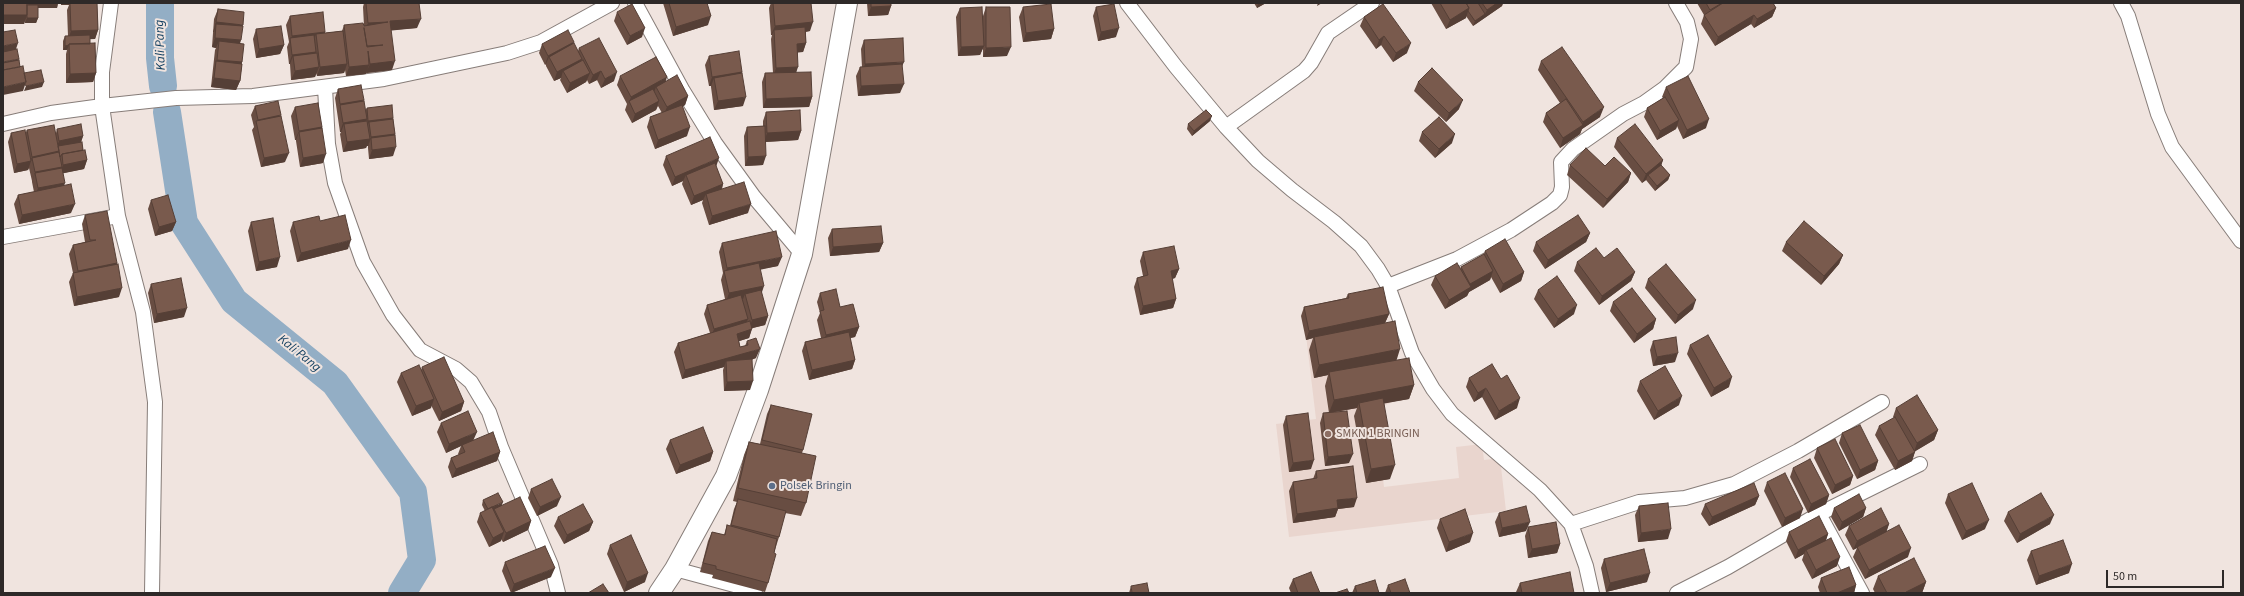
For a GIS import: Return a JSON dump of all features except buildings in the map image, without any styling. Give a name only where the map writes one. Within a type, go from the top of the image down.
[{"type":"street","points":[[111,3],[102,72],[102,106],[118,216],[143,312],[155,402],[152,593]]},
{"type":"street","points":[[3,124],[51,113],[102,106],[176,98],[253,96],[384,79],[507,53],[541,42],[612,3]]},
{"type":"street","points":[[635,3],[683,92],[715,144],[754,197],[802,254]]},
{"type":"street","points":[[660,593],[675,570],[726,476],[758,390],[802,254],[847,3]]},
{"type":"street","points":[[1127,3],[1176,67],[1226,127],[1258,161],[1292,190],[1334,222],[1361,246],[1378,269],[1388,286],[1412,353],[1433,389],[1452,414],[1540,490],[1571,524],[1586,566],[1592,593]]},
{"type":"street","points":[[1226,127],[1304,71],[1311,63],[1319,46],[1328,33],[1372,3]]},
{"type":"street","points":[[1388,286],[1457,259],[1511,230],[1552,204],[1560,195],[1562,187],[1561,162],[1573,149],[1623,114],[1644,103],[1665,88],[1686,67],[1691,39],[1687,22],[1676,3]]},
{"type":"street","points":[[2121,3],[2128,16],[2158,114],[2172,147],[2241,240]]},
{"type":"street","points":[[324,87],[328,144],[336,183],[363,262],[393,315],[420,350],[456,369],[471,382],[489,412],[501,447],[551,565],[558,593]]},
{"type":"street","points":[[3,237],[118,216]]},
{"type":"street","points":[[1571,524],[1639,502],[1685,498],[1734,484],[1798,451],[1882,402]]},
{"type":"street","points":[[1678,593],[1728,568],[1819,514],[1920,464]]},
{"type":"street","points":[[1819,514],[1862,593]]},
{"type":"street","points":[[675,570],[738,586],[754,593]]},
{"type":"shaded area","name":"SMKN 1 BRINGIN","points":[[1305,327],[1403,397],[1375,410],[1384,487],[1459,478],[1456,447],[1482,444],[1484,460],[1500,458],[1506,511],[1289,537],[1276,424],[1316,419]]},
{"type":"waterway","name":"Kali Pang","points":[[160,3],[160,58],[163,86]]},
{"type":"waterway","name":"Kali Pang","points":[[167,112],[184,223],[234,301],[335,383],[413,492],[422,560],[402,593]]},
{"type":"place","name":"SMKN 1 BRINGIN","points":[[1328,434]]},
{"type":"place","name":"Polsek Bringin","points":[[772,486]]}]
